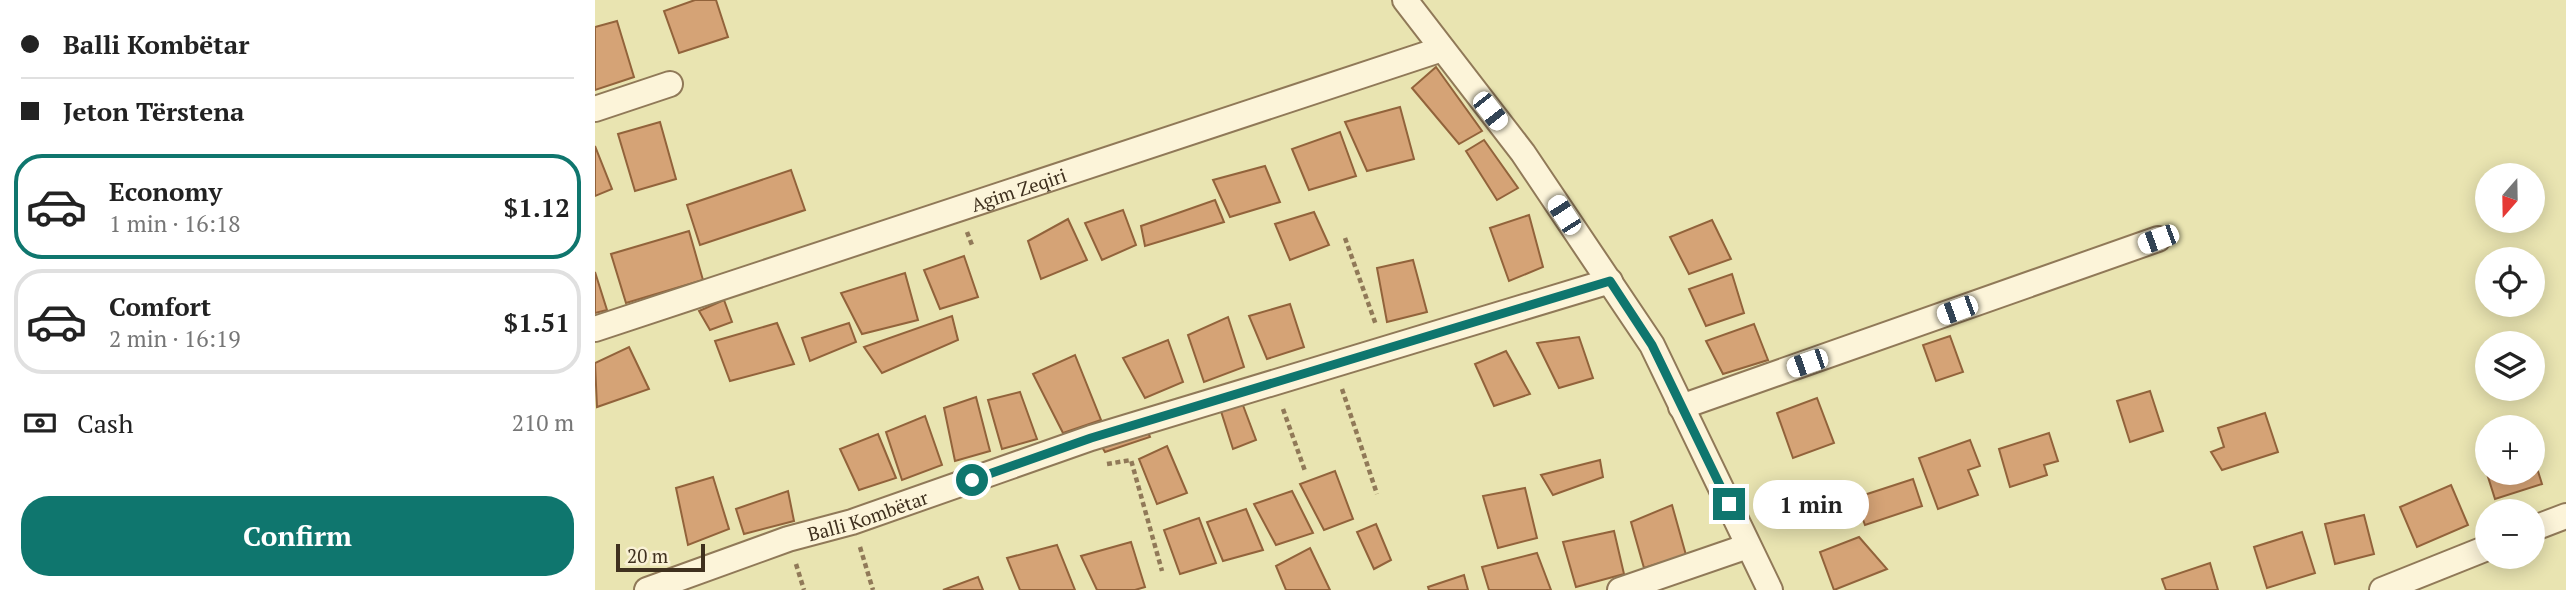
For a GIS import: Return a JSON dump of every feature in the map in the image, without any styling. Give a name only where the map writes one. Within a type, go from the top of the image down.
[{"type":"street","points":[[1405,0],[1523,153],[1652,345],[1770,590]]},
{"type":"street","name":"Agim Zeqiri","points":[[595,329],[1442,49]]},
{"type":"street","points":[[595,109],[670,84]]},
{"type":"street","points":[[1681,407],[2158,239]]},
{"type":"street","name":"Balli Kombëtar","points":[[647,590],[788,539],[852,522],[1091,438],[1610,281]]},
{"type":"street","points":[[2545,524],[2566,516]]},
{"type":"street","points":[[1620,590],[1748,546]]},
{"type":"street","points":[[2382,590],[2475,553]]},
{"type":"path","points":[[1345,238],[1385,349]]},
{"type":"path","points":[[1333,365],[1377,494]]},
{"type":"path","points":[[1273,382],[1305,471]]},
{"type":"path","points":[[1091,438],[1101,465],[1131,460],[1162,571]]},
{"type":"path","points":[[852,522],[873,590]]},
{"type":"shaded area","points":[[595,0],[2566,0],[2566,590],[595,590]]},
{"type":"building","points":[[695,0],[716,0],[728,37],[679,53],[664,11]]},
{"type":"building","points":[[617,21],[634,77],[595,90],[595,27]]},
{"type":"building","points":[[1436,67],[1482,131],[1459,144],[1412,88]]},
{"type":"building","points":[[1400,107],[1414,159],[1367,171],[1345,122]]},
{"type":"building","points":[[660,122],[676,179],[635,191],[618,134]]},
{"type":"building","points":[[1340,132],[1356,176],[1309,190],[1292,149]]},
{"type":"building","points":[[1484,140],[1518,188],[1497,200],[1466,151]]},
{"type":"building","points":[[595,146],[612,189],[595,196]]},
{"type":"building","points":[[1265,166],[1280,202],[1230,217],[1213,180]]},
{"type":"building","points":[[791,170],[805,210],[700,245],[687,205]]},
{"type":"building","points":[[1215,200],[1224,222],[1145,246],[1141,226]]},
{"type":"building","points":[[1123,210],[1136,245],[1102,260],[1085,223]]},
{"type":"building","points":[[1314,212],[1329,245],[1290,260],[1275,224]]},
{"type":"building","points":[[1529,215],[1543,267],[1509,281],[1490,228]]},
{"type":"building","points":[[1068,219],[1087,260],[1041,279],[1028,241]]},
{"type":"building","points":[[1712,220],[1731,259],[1689,274],[1670,237]]},
{"type":"building","points":[[689,231],[703,280],[626,303],[611,254]]},
{"type":"building","points":[[964,256],[978,297],[940,309],[924,270]]},
{"type":"building","points":[[1413,260],[1427,312],[1387,322],[1377,268]]},
{"type":"building","points":[[595,272],[607,310],[595,313]]},
{"type":"building","points":[[905,273],[918,320],[862,334],[841,293]]},
{"type":"building","points":[[1732,274],[1744,313],[1706,326],[1689,289]]},
{"type":"building","points":[[724,300],[732,322],[710,330],[699,311]]},
{"type":"building","points":[[1290,304],[1304,347],[1267,359],[1249,316]]},
{"type":"building","points":[[952,316],[958,340],[882,373],[864,347]]},
{"type":"building","points":[[1228,317],[1244,367],[1204,382],[1188,335]]},
{"type":"building","points":[[777,323],[794,364],[730,381],[715,341]]},
{"type":"building","points":[[849,323],[856,342],[810,361],[802,338]]},
{"type":"building","points":[[1754,324],[1768,360],[1723,374],[1706,341]]},
{"type":"building","points":[[1950,336],[1963,372],[1936,381],[1923,345]]},
{"type":"building","points":[[1579,337],[1593,378],[1559,388],[1537,343]]},
{"type":"building","points":[[1168,340],[1183,382],[1145,398],[1123,358]]},
{"type":"building","points":[[629,347],[649,389],[597,407],[595,363]]},
{"type":"building","points":[[1506,351],[1530,394],[1494,406],[1475,364]]},
{"type":"building","points":[[1075,355],[1101,420],[1063,433],[1033,374]]},
{"type":"building","points":[[2150,391],[2163,431],[2130,442],[2117,401]]},
{"type":"building","points":[[1020,392],[1037,439],[1002,449],[988,400]]},
{"type":"building","points":[[976,397],[990,451],[955,461],[944,408]]},
{"type":"building","points":[[1817,398],[1834,443],[1793,458],[1777,413]]},
{"type":"building","points":[[1241,400],[1256,440],[1233,449],[1220,408]]},
{"type":"building","points":[[2265,413],[2278,452],[2222,470],[2211,452],[2224,447],[2218,428]]},
{"type":"building","points":[[925,416],[942,465],[902,480],[886,432]]},
{"type":"building","points":[[1145,425],[1150,437],[1105,452],[1098,440]]},
{"type":"building","points":[[2049,433],[2058,461],[2044,465],[2047,475],[2010,487],[1999,449]]},
{"type":"building","points":[[878,434],[896,478],[859,490],[840,449]]},
{"type":"building","points":[[1970,440],[1980,466],[1968,470],[1978,495],[1938,509],[1919,458]]},
{"type":"building","points":[[1167,446],[1187,493],[1157,504],[1139,459]]},
{"type":"building","points":[[1600,460],[1603,477],[1553,495],[1541,475]]},
{"type":"building","points":[[1335,471],[1353,519],[1324,530],[1300,484]]},
{"type":"building","points":[[713,477],[729,529],[688,545],[676,488]]},
{"type":"building","points":[[1913,479],[1922,506],[1865,525],[1855,498]]},
{"type":"building","points":[[2451,485],[2468,525],[2417,547],[2400,507]]},
{"type":"building","points":[[2491,485],[2539,485],[2495,499]]},
{"type":"building","points":[[1525,488],[1537,538],[1498,548],[1483,496]]},
{"type":"building","points":[[788,491],[794,521],[744,534],[736,509]]},
{"type":"building","points":[[1292,491],[1313,533],[1276,545],[1254,504]]},
{"type":"building","points":[[1672,505],[1686,555],[1644,568],[1631,522]]},
{"type":"building","points":[[1246,509],[1263,550],[1223,561],[1207,522]]},
{"type":"building","points":[[2364,515],[2374,554],[2335,564],[2325,524]]},
{"type":"building","points":[[1199,518],[1216,563],[1180,574],[1164,530]]},
{"type":"building","points":[[1376,524],[1391,560],[1374,569],[1357,532]]},
{"type":"building","points":[[1614,531],[1624,574],[1576,587],[1563,542]]},
{"type":"building","points":[[2302,532],[2315,573],[2267,588],[2254,547]]},
{"type":"building","points":[[1859,537],[1887,569],[1834,590],[1820,552]]},
{"type":"building","points":[[1131,542],[1145,587],[1135,590],[1097,590],[1081,556]]},
{"type":"building","points":[[1057,545],[1075,590],[1020,590],[1007,558]]},
{"type":"building","points":[[1310,548],[1330,590],[1286,590],[1276,566]]},
{"type":"building","points":[[1537,553],[1551,590],[1489,590],[1482,567]]},
{"type":"building","points":[[2210,563],[2218,590],[2166,590],[2162,579]]},
{"type":"building","points":[[1464,575],[1468,590],[1429,590],[1428,587]]},
{"type":"building","points":[[978,577],[983,590],[943,590]]},
{"type":"route","points":[[972,480],[1091,438],[1610,281],[1652,345],[1729,504]]}]
